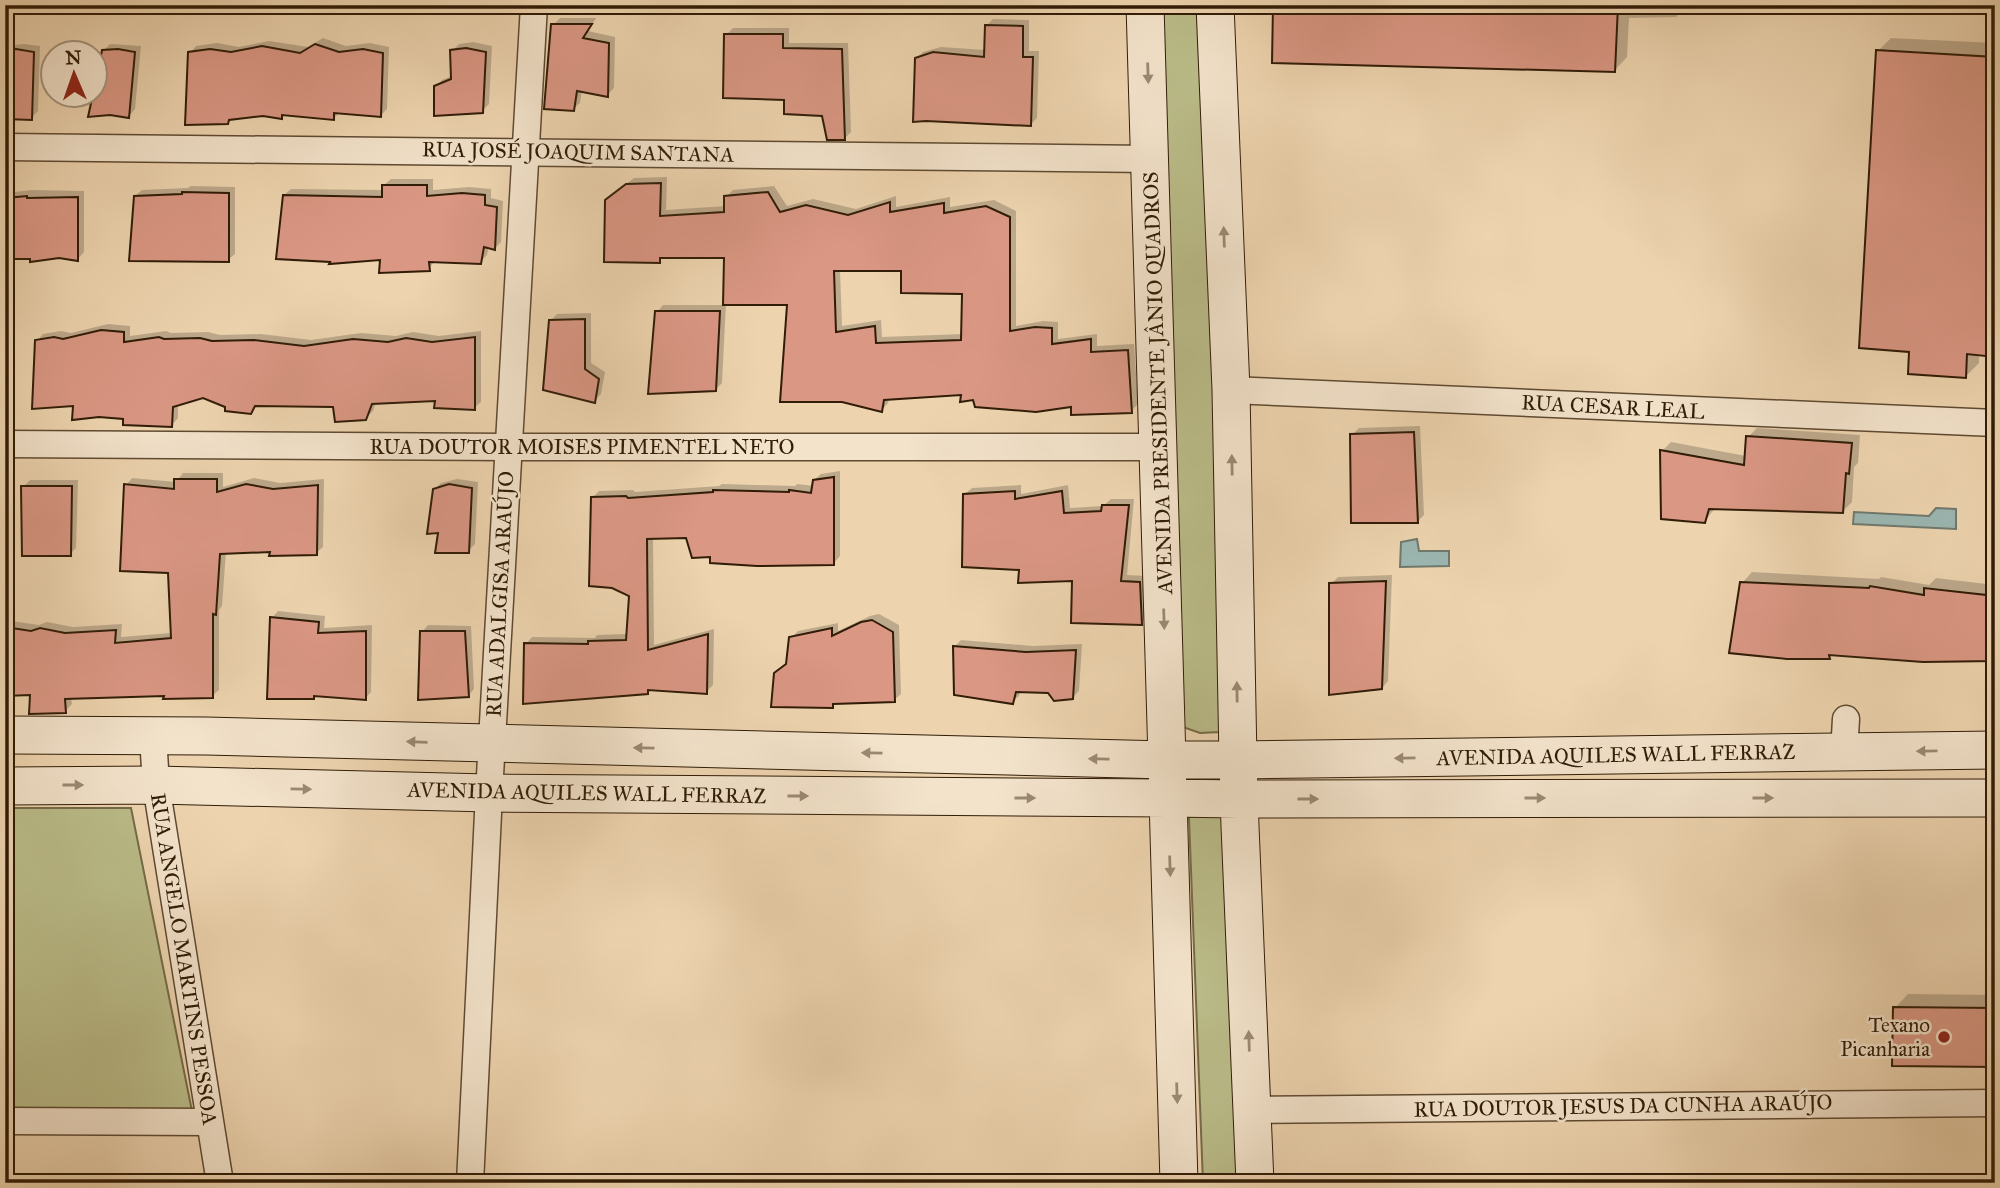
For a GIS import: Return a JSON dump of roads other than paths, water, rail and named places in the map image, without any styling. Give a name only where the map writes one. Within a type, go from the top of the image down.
[{"type":"main road","name":"AVENIDA PRESIDENTE JÂNIO QUADROS","points":[[1145,5],[1168,798]]},
{"type":"main road","points":[[1215,5],[1231,390],[1239,799],[1255,1183]]},
{"type":"main road","points":[[5,735],[153,736],[1167,761]]},
{"type":"main road","name":"AVENIDA AQUILES WALL FERRAZ","points":[[1167,761],[1845,735],[1995,750]]},
{"type":"main road","name":"AVENIDA AQUILES WALL FERRAZ","points":[[5,786],[156,785],[489,793],[1239,799],[1995,799]]},
{"type":"main road","points":[[1168,798],[1179,1183]]},
{"type":"street","name":"RUA ADALGISA ARAÚJO","points":[[470,1183],[489,793],[534,5]]},
{"type":"street","name":"RUA JOSÉ JOAQUIM SANTANA","points":[[5,147],[1151,159]]},
{"type":"street","name":"RUA CESAR LEAL","points":[[1231,390],[1995,423]]},
{"type":"street","name":"RUA DOUTOR MOISES PIMENTEL NETO","points":[[5,444],[1159,447]]},
{"type":"street","name":"RUA ANGELO MARTINS PESSOA","points":[[153,736],[156,785],[220,1183]]},
{"type":"street","name":"RUA DOUTOR JESUS DA CUNHA ARAÚJO","points":[[1251,1110],[1995,1103]]},
{"type":"street","points":[[5,1121],[209,1122]]},
{"type":"water","points":[[1936,508],[1956,509],[1956,529],[1853,524],[1854,512],[1929,516]]},
{"type":"water","points":[[1417,539],[1419,551],[1449,551],[1449,566],[1400,567],[1401,542]]},
{"type":"place","name":"Texano Picanharia","points":[[1944,1037]]}]
